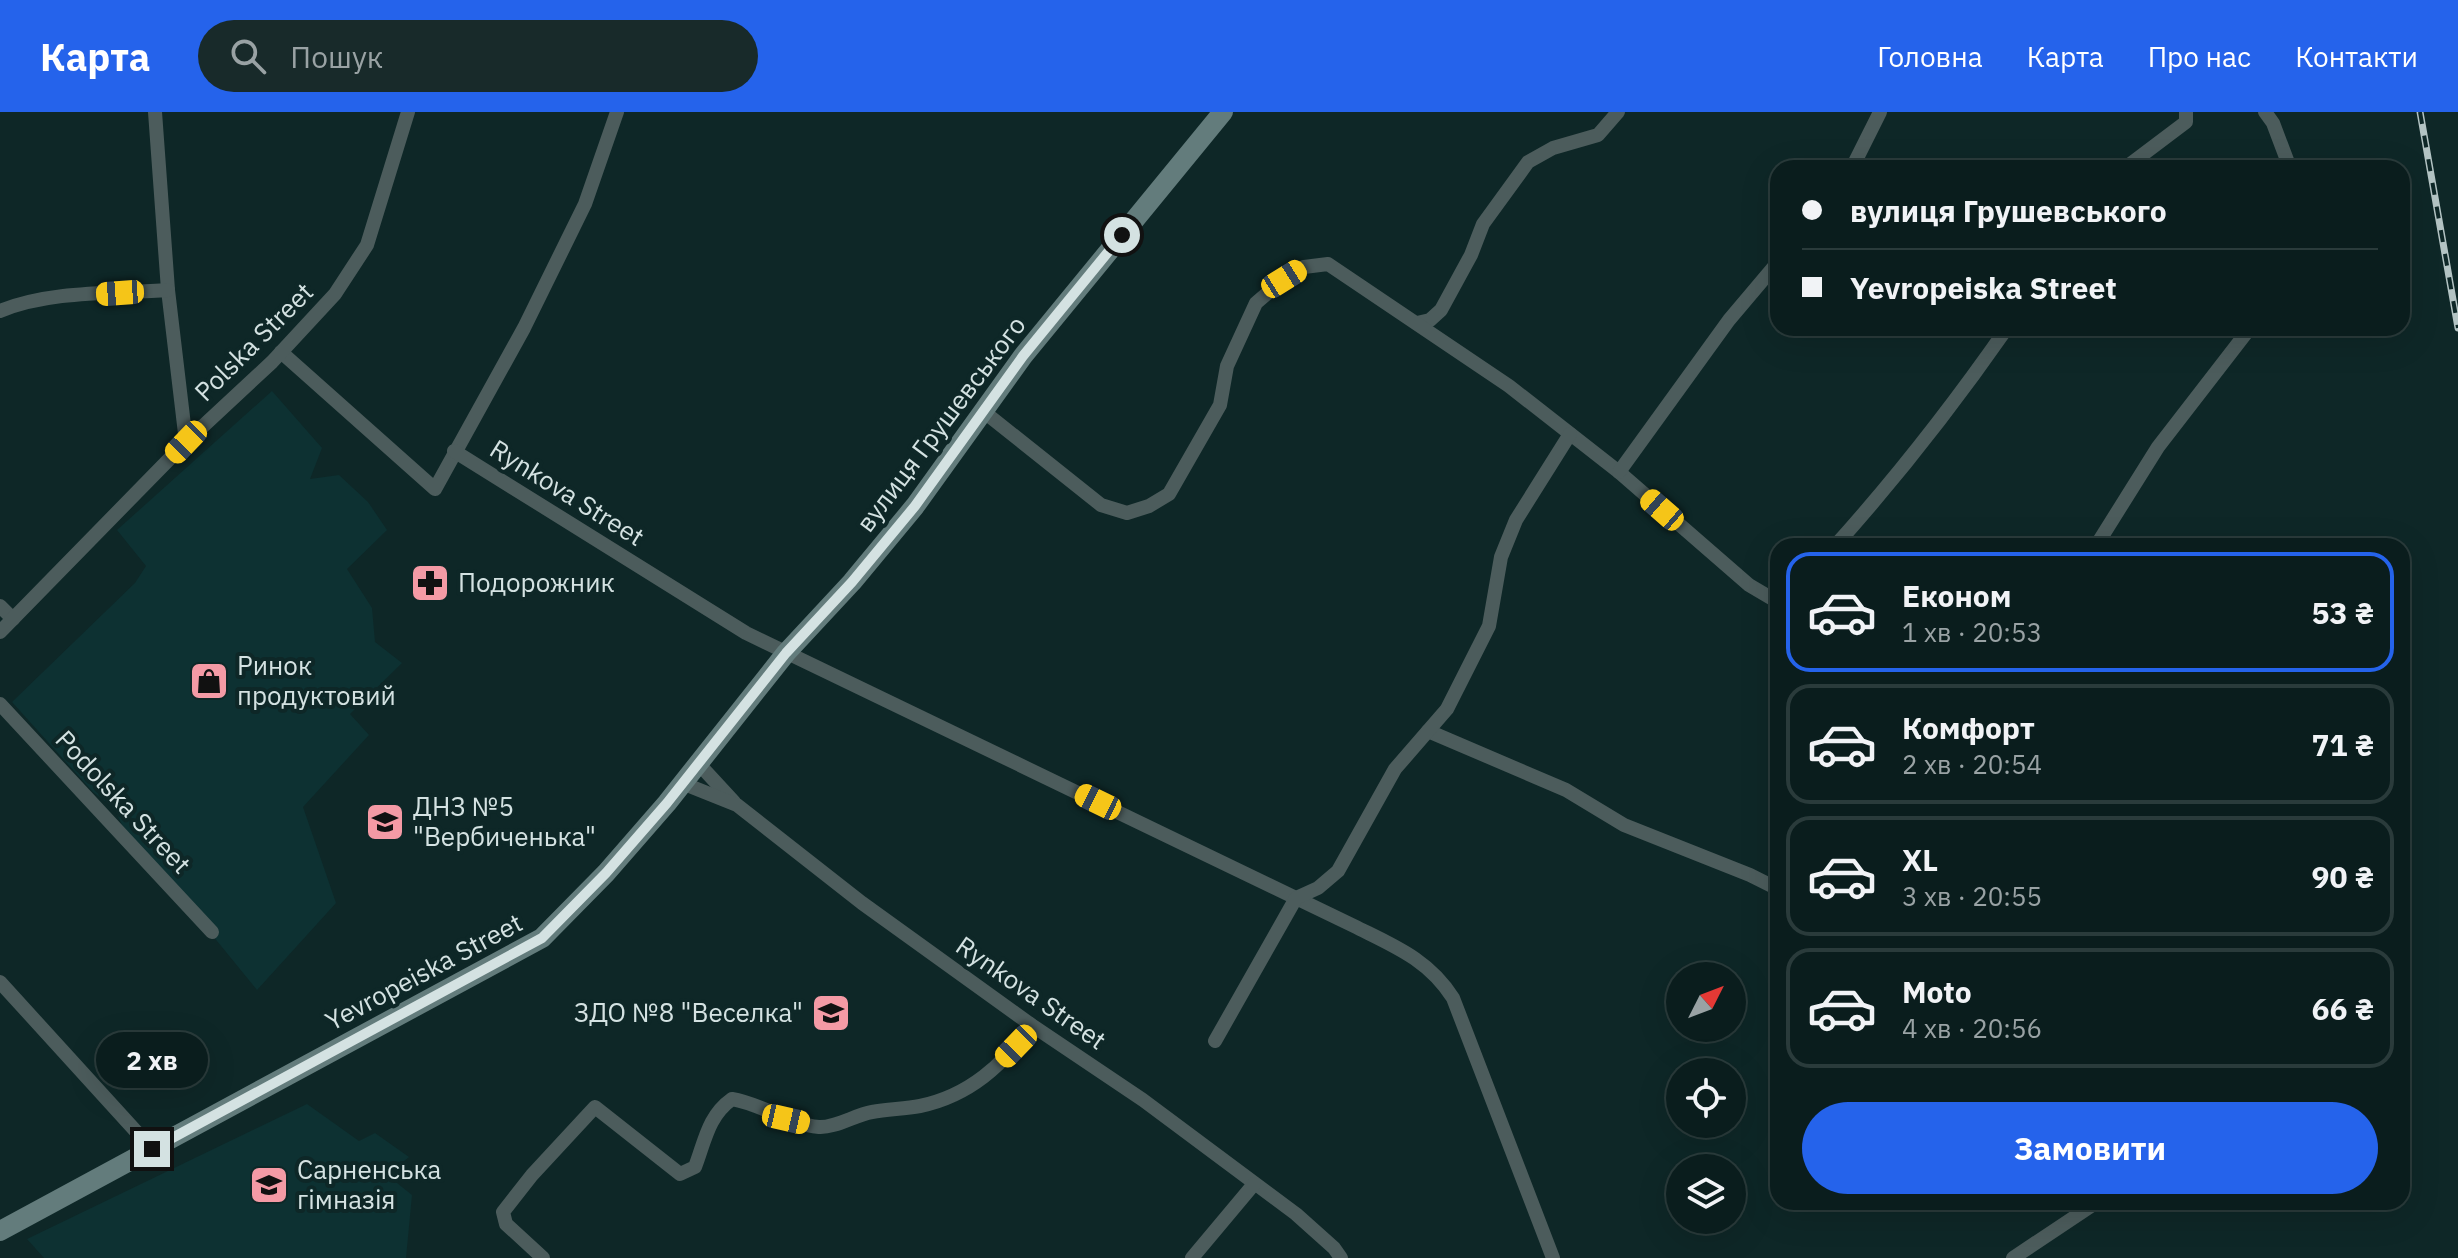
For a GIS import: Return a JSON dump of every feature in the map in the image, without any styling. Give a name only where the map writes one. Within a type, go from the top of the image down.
[{"type":"main road","name":"вулиця Грушевського","points":[[786,653],[852,582],[915,506],[1023,356],[1223,112]]},
{"type":"main road","name":"Yevropeiska Street","points":[[0,1231],[542,938],[606,873],[786,653]]},
{"type":"street","points":[[155,112],[168,290],[186,442]]},
{"type":"street","name":"Polska Street","points":[[0,632],[186,442],[281,352],[335,294],[367,245],[408,112]]},
{"type":"street","points":[[454,451],[524,328],[585,204],[617,112]]},
{"type":"street","points":[[1417,323],[1430,320],[1441,310],[1471,255],[1483,224],[1528,162],[1553,148],[1598,135],[1618,112]]},
{"type":"street","points":[[1856,160],[1880,112]]},
{"type":"street","points":[[2136,160],[2186,122],[2186,112]]},
{"type":"street","points":[[2265,112],[2273,123],[2287,160]]},
{"type":"street","points":[[983,411],[1101,505],[1127,513],[1149,506],[1169,494],[1220,405],[1227,366],[1256,303],[1304,267],[1328,264],[1509,386],[1619,472],[1749,585],[1770,597]]},
{"type":"street","points":[[1619,472],[1729,320],[1770,271]]},
{"type":"street","points":[[0,311],[28,302],[168,290]]},
{"type":"street","points":[[1842,538],[1958,399],[2001,336]]},
{"type":"street","points":[[2101,538],[2158,447],[2244,336]]},
{"type":"street","name":"Rynkova Street","points":[[281,352],[435,489],[454,451],[746,633],[1422,961],[1440,978],[1465,1025],[1553,1258]]},
{"type":"street","points":[[1215,1041],[1296,898],[1318,888],[1338,871],[1395,769],[1447,709],[1489,626],[1501,557],[1516,520],[1570,434]]},
{"type":"street","points":[[0,606],[13,619]]},
{"type":"street","name":"Podolska Street","points":[[0,704],[212,932]]},
{"type":"street","points":[[1428,731],[1566,790],[1624,825],[1770,885]]},
{"type":"street","points":[[698,763],[737,805]]},
{"type":"street","name":"Rynkova Street","points":[[682,783],[737,805],[862,903],[1030,1024],[1143,1100],[1296,1214],[1341,1258]]},
{"type":"street","points":[[0,982],[152,1149]]},
{"type":"street","points":[[543,1258],[506,1224],[503,1212],[532,1175],[595,1107],[680,1174],[695,1167],[708,1125],[718,1108],[732,1099],[750,1102],[786,1119],[822,1127],[870,1112],[921,1106],[957,1094],[990,1073],[1016,1046],[1030,1024]]},
{"type":"street","points":[[1192,1258],[1254,1184]]},
{"type":"street","points":[[2013,1258],[2085,1210]]},
{"type":"shaded area","name":"Ринок продуктовий","points":[[272,391],[322,448],[310,479],[339,475],[368,502],[387,530],[347,569],[372,608],[375,642],[402,663],[350,714],[369,735],[303,807],[336,903],[257,990],[195,914],[134,850],[114,808],[93,792],[12,702],[135,583],[146,566],[117,530]]},
{"type":"shaded area","name":"Сарненська гімназія","points":[[307,1104],[359,1141],[375,1133],[409,1157],[387,1175],[412,1195],[406,1258],[44,1258],[27,1239]]},
{"type":"railway","points":[[2420,112],[2458,328]]},
{"type":"place","name":"Подорожник","points":[[430,583]]},
{"type":"place","name":"Ринок продуктовий","points":[[209,681]]},
{"type":"place","name":"ДНЗ №5 \"Вербиченька\"","points":[[385,822]]},
{"type":"place","name":"ЗДО №8 \"Веселка\"","points":[[831,1013]]},
{"type":"place","name":"Сарненська гімназія","points":[[269,1185]]},
{"type":"route","points":[[152,1149],[542,938],[606,873],[667,803],[786,653],[852,582],[915,506],[1023,356],[1122,235]]}]
